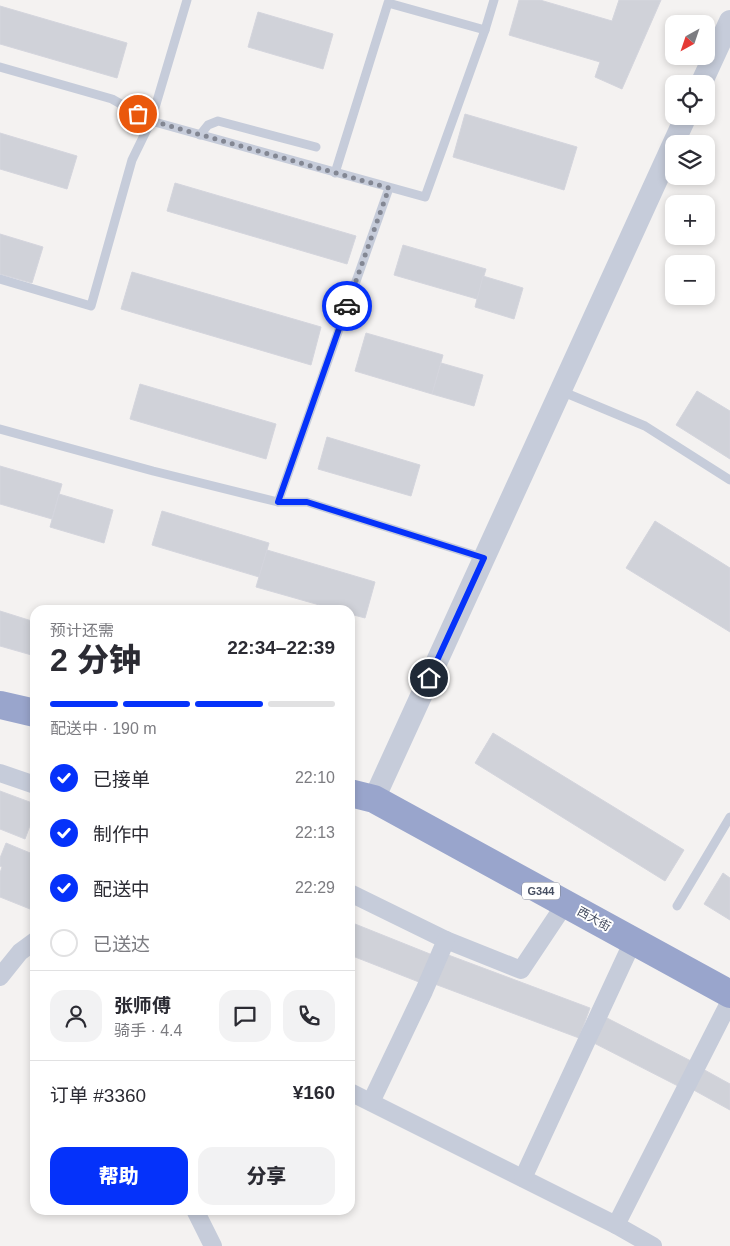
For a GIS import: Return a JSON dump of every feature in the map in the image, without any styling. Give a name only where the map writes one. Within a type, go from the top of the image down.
[{"type":"highway","points":[[0,704],[30,712]]},
{"type":"highway","name":"西大街","points":[[362,796],[730,994]]},
{"type":"street","points":[[705,75],[730,20]]},
{"type":"street","points":[[362,796],[484,558],[682,125]]},
{"type":"street","points":[[0,773],[30,783]]},
{"type":"street","points":[[355,895],[446,940],[522,970],[565,904]]},
{"type":"street","points":[[372,1102],[446,940]]},
{"type":"street","points":[[522,1178],[633,941]]},
{"type":"street","points":[[0,977],[20,952],[30,945]]},
{"type":"street","points":[[616,1225],[730,1001]]},
{"type":"street","points":[[355,1094],[616,1225],[653,1246]]},
{"type":"street","points":[[198,1215],[213,1246]]},
{"type":"lane","points":[[0,279],[90,306],[132,160],[152,121],[187,0]]},
{"type":"lane","points":[[0,67],[112,100],[152,121],[425,198],[494,0]]},
{"type":"lane","points":[[335,173],[388,3],[485,30]]},
{"type":"lane","points":[[200,135],[208,125],[218,121],[316,147]]},
{"type":"lane","points":[[278,502],[389,188]]},
{"type":"lane","points":[[560,391],[645,426],[730,480]]},
{"type":"lane","points":[[0,429],[153,471],[278,502],[307,502],[484,558]]},
{"type":"lane","points":[[677,906],[730,817]]},
{"type":"building","points":[[519,0],[540,0],[612,21],[619,0],[661,0],[622,89],[595,77],[600,62],[509,35]]},
{"type":"building","points":[[0,6],[127,43],[117,78],[0,44]]},
{"type":"building","points":[[258,12],[333,34],[323,69],[248,47]]},
{"type":"building","points":[[465,114],[577,147],[564,190],[453,157]]},
{"type":"building","points":[[0,133],[77,156],[67,189],[0,169]]},
{"type":"building","points":[[175,183],[356,236],[347,264],[167,211]]},
{"type":"building","points":[[0,234],[43,247],[32,283],[0,274]]},
{"type":"building","points":[[403,245],[486,269],[477,299],[394,275]]},
{"type":"building","points":[[132,272],[321,327],[311,365],[121,309]]},
{"type":"building","points":[[483,276],[523,288],[514,319],[475,307]]},
{"type":"building","points":[[366,333],[443,355],[432,394],[355,371]]},
{"type":"building","points":[[441,363],[483,375],[474,406],[432,394]]},
{"type":"building","points":[[140,384],[276,424],[266,459],[130,419]]},
{"type":"building","points":[[697,391],[730,411],[730,459],[676,425]]},
{"type":"building","points":[[327,437],[420,465],[411,496],[318,469]]},
{"type":"building","points":[[0,466],[62,484],[52,519],[0,504]]},
{"type":"building","points":[[59,494],[113,510],[104,543],[50,527]]},
{"type":"building","points":[[162,511],[269,543],[259,577],[152,545]]},
{"type":"building","points":[[655,521],[730,568],[730,632],[626,568]]},
{"type":"building","points":[[267,550],[375,582],[365,618],[355,615],[355,605],[319,605],[256,587]]},
{"type":"building","points":[[0,611],[30,620],[30,655],[0,646]]},
{"type":"building","points":[[493,733],[684,850],[665,881],[475,763]]},
{"type":"building","points":[[0,791],[30,802],[30,826],[25,839],[0,829]]},
{"type":"building","points":[[6,843],[30,853],[30,909],[0,897],[0,873],[2,867],[0,866],[0,858]]},
{"type":"building","points":[[723,873],[730,878],[730,920],[704,904]]},
{"type":"building","points":[[355,924],[435,956],[424,984],[355,957]]},
{"type":"building","points":[[443,953],[590,1008],[579,1038],[432,983]]},
{"type":"building","points":[[605,1017],[691,1061],[678,1086],[592,1042]]},
{"type":"building","points":[[701,1068],[730,1084],[730,1110],[690,1088]]},
{"type":"way so far","points":[[138,114],[152,121],[389,188],[347,306]]},
{"type":"route","points":[[347,306],[278,502],[307,502],[484,558],[429,678]]}]
